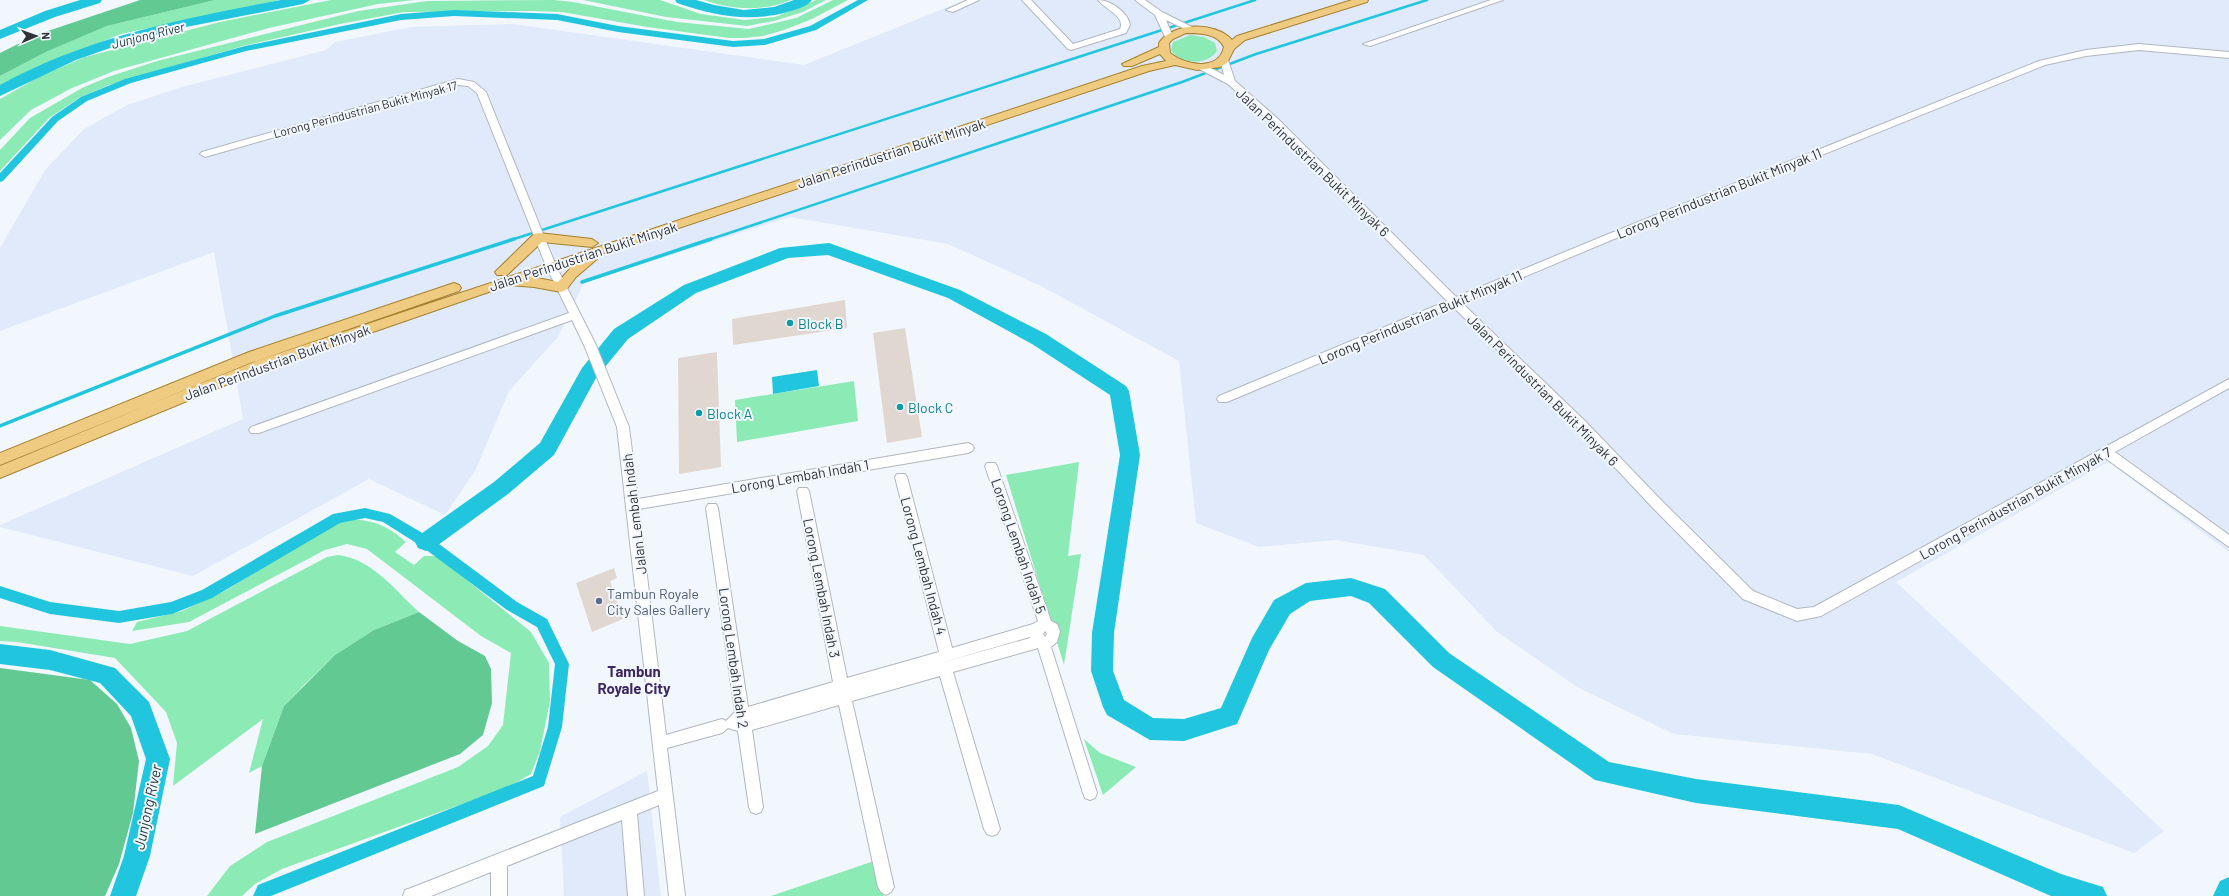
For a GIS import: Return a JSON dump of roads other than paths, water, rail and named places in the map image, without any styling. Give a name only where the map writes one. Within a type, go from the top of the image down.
[{"type":"main road","points":[[1214,33],[1227,42],[1229,48],[1225,64],[1211,66],[1205,69],[1183,65],[1169,58],[1163,49],[1166,31],[1191,28],[1214,33],[1235,30],[1333,0]]},
{"type":"main road","points":[[1229,48],[1241,38],[1363,0]]},
{"type":"main road","name":"Jalan Perindustrian Bukit Minyak","points":[[0,459],[254,356],[549,262],[1130,64],[1163,49]]},
{"type":"main road","name":"Jalan Perindustrian Bukit Minyak","points":[[596,246],[1146,68],[1175,62]]},
{"type":"main road","points":[[538,233],[596,246],[561,287],[503,277],[538,233]]},
{"type":"main road","name":"Jalan Perindustrian Bukit Minyak","points":[[0,472],[255,367],[503,277]]},
{"type":"street","points":[[950,10],[975,0]]},
{"type":"street","points":[[1026,0],[1070,47],[1123,31],[1126,25],[1125,19],[1102,0]]},
{"type":"street","points":[[1139,0],[1159,14],[1191,28]]},
{"type":"street","points":[[1367,44],[1499,0]]},
{"type":"street","points":[[1159,14],[1166,31]]},
{"type":"street","name":"Lorong Perindustrian Bukit Minyak 11","points":[[1223,399],[1610,237],[2042,63],[2086,53],[2139,48],[2229,55]]},
{"type":"street","points":[[1225,64],[1231,82]]},
{"type":"street","name":"Jalan Perindustrian Bukit Minyak 6","points":[[1205,69],[1231,82],[1275,121],[1455,303],[1581,424],[1656,503],[1748,594],[1797,615]]},
{"type":"street","name":"Lorong Perindustrian Bukit Minyak 17","points":[[204,154],[458,82],[471,84],[481,92],[549,262]]},
{"type":"street","name":"Jalan Lembah Indah","points":[[549,262],[590,345],[607,384],[623,427],[677,896]]},
{"type":"street","points":[[255,430],[576,314]]},
{"type":"street","name":"Lorong Perindustrian Bukit Minyak 7","points":[[1797,615],[1816,612],[2229,383]]},
{"type":"street","name":"Lorong Lembah Indah 1","points":[[633,505],[968,448]]},
{"type":"street","points":[[2106,452],[2229,542]]},
{"type":"street","name":"Lorong Lembah Indah 5","points":[[991,466],[1090,793]]},
{"type":"street","name":"Lorong Lembah Indah 4","points":[[901,477],[946,662],[992,828]]},
{"type":"street","name":"Lorong Lembah Indah 3","points":[[803,491],[843,691],[886,887]]},
{"type":"street","name":"Lorong Lembah Indah 2","points":[[712,508],[756,807]]},
{"type":"street","points":[[743,720],[1042,634]]},
{"type":"street","points":[[660,743],[722,726]]},
{"type":"street","points":[[411,896],[629,811],[666,795]]},
{"type":"street","points":[[629,811],[636,896]]},
{"type":"street","points":[[499,861],[499,896]]},
{"type":"water","points":[[817,370],[819,386],[773,394],[772,377]]},
{"type":"waterway","points":[[0,35],[50,14],[95,0]]},
{"type":"waterway","name":"Junjong River","points":[[0,91],[34,72],[108,43],[186,23],[303,0]]},
{"type":"waterway","name":"Junjong River","points":[[682,0],[712,9],[744,14],[760,14],[776,11],[791,7],[805,0]]},
{"type":"waterway","points":[[0,179],[55,119],[84,99],[128,81],[245,49],[401,17],[454,13],[557,17],[618,29],[733,44],[765,42],[813,28],[864,0]]},
{"type":"waterway","points":[[511,240],[1255,0]]},
{"type":"waterway","points":[[582,282],[1182,82],[1256,54],[1427,0]]},
{"type":"waterway","points":[[0,426],[275,316],[514,239]]},
{"type":"waterway","points":[[426,542],[501,488],[547,449],[589,373],[621,334],[690,289],[786,252],[829,249],[954,294],[1039,339],[1119,391],[1130,455],[1103,633],[1102,671],[1115,707],[1150,729],[1184,730],[1229,716],[1260,645],[1282,607],[1306,592],[1351,587],[1377,596],[1441,660],[1604,772],[1696,791],[1899,817],[2060,887],[2094,896]]},
{"type":"waterway","points":[[0,592],[50,608],[119,617],[172,608],[207,594],[337,518],[365,513],[386,518],[426,542],[512,606],[542,623],[562,664],[555,727],[539,781],[264,891],[261,896]]},
{"type":"waterway","name":"Junjong River","points":[[0,654],[50,660],[107,675],[141,710],[158,759],[137,856],[123,896]]},
{"type":"waterway","points":[[2226,896],[2229,890]]},
{"type":"place","name":"Block B","points":[[790,323]]},
{"type":"place","name":"Block C","points":[[900,407]]},
{"type":"place","name":"Block A","points":[[699,413]]},
{"type":"place","name":"Tambun Royale City Sales Gallery","points":[[599,601]]},
{"type":"district","name":"Tambun Royale City","points":[[634,680]]}]
